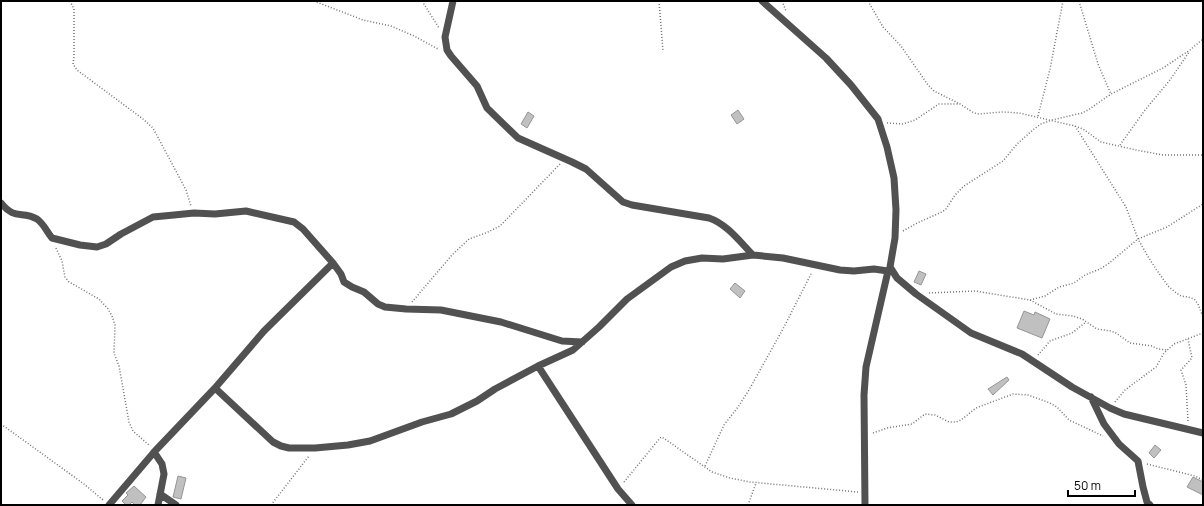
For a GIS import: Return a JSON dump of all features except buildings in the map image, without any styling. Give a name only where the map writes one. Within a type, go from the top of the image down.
[{"type":"street","points":[[453,1],[445,37],[447,50],[477,86],[487,108],[518,138],[586,169],[623,202],[632,205],[710,218],[718,221],[727,228],[753,255]]},
{"type":"street","points":[[762,1],[826,58],[851,85],[878,119],[894,178],[896,210],[895,238],[866,367],[864,395],[865,505]]},
{"type":"street","points":[[1,203],[6,210],[12,213],[38,219],[52,238],[97,248],[153,217],[194,213],[215,214],[246,211],[294,222],[333,263],[341,274],[344,282],[364,292],[385,308],[441,310],[501,322],[562,341],[582,342]]},
{"type":"street","points":[[215,388],[273,442],[281,446],[289,448],[315,448],[370,441],[422,422],[451,414],[476,401],[494,389],[573,350],[627,299],[671,267],[685,261],[702,258],[723,259],[753,255],[782,258],[840,270],[854,271],[874,268],[889,269],[916,294],[971,333],[1022,354],[1072,387],[1110,408],[1124,414],[1203,433]]},
{"type":"street","points":[[109,505],[154,451],[215,388],[264,331],[333,263]]},
{"type":"street","points":[[538,366],[618,489],[632,505]]},
{"type":"street","points":[[1091,397],[1104,424],[1119,444],[1138,461],[1147,502],[1150,505]]},
{"type":"street","points":[[154,451],[162,464],[164,474],[158,505]]},
{"type":"street","points":[[160,494],[176,505]]},
{"type":"path","points":[[70,1],[74,9],[74,67],[153,128],[186,190],[194,213]]},
{"type":"path","points":[[314,1],[363,20],[391,26],[439,49]]},
{"type":"path","points":[[422,1],[445,37]]},
{"type":"path","points":[[659,1],[663,51]]},
{"type":"path","points":[[868,1],[883,27],[901,46],[928,85],[934,91],[974,113],[1019,113],[1075,126],[1101,142],[1136,150],[1163,155],[1203,155]]},
{"type":"path","points":[[1038,117],[1053,54],[1063,1]]},
{"type":"path","points":[[1079,1],[1098,64],[1111,94]]},
{"type":"path","points":[[895,238],[898,234],[917,223],[946,209],[955,195],[964,186],[1003,161],[1017,144],[1041,124],[1088,110],[1111,94],[1163,68],[1190,50],[1203,39]]},
{"type":"path","points":[[1120,146],[1145,110],[1170,80],[1190,50]]},
{"type":"path","points":[[878,119],[885,123],[903,124],[915,120],[940,104],[960,104]]},
{"type":"path","points":[[1075,126],[1126,207],[1138,239],[1146,255],[1168,286],[1181,296],[1188,297],[1198,304],[1203,317]]},
{"type":"path","points":[[406,309],[452,255],[469,239],[500,226],[565,159]]},
{"type":"path","points":[[1030,300],[1045,296],[1058,287],[1074,283],[1085,275],[1100,269],[1138,239],[1167,227],[1203,204]]},
{"type":"path","points":[[52,238],[62,261],[65,277],[68,282],[99,299],[112,316],[115,325],[114,353],[119,366],[129,422],[133,431],[154,451]]},
{"type":"path","points":[[704,467],[724,425],[749,390],[784,327],[815,265]]},
{"type":"path","points":[[916,294],[975,291],[1030,300],[1056,314],[1074,316],[1082,319],[1097,329],[1116,333],[1130,343],[1168,350]]},
{"type":"path","points":[[1032,361],[1050,341],[1072,333],[1086,322]]},
{"type":"path","points":[[1110,408],[1125,390],[1156,366],[1164,353],[1174,344],[1203,333]]},
{"type":"path","points":[[1188,339],[1192,358],[1181,370],[1186,385],[1188,429]]},
{"type":"path","points":[[864,437],[877,431],[912,424],[926,414],[935,415],[949,422],[956,422],[961,420],[976,408],[1012,394],[1028,395],[1050,403],[1057,407],[1070,420],[1105,437]]},
{"type":"path","points":[[1,424],[84,484],[109,505]]},
{"type":"path","points":[[618,489],[660,438],[664,438],[712,472],[730,478],[866,493]]},
{"type":"path","points":[[271,505],[315,448]]},
{"type":"path","points":[[1138,461],[1195,476],[1203,480]]},
{"type":"path","points":[[748,505],[756,482]]}]
